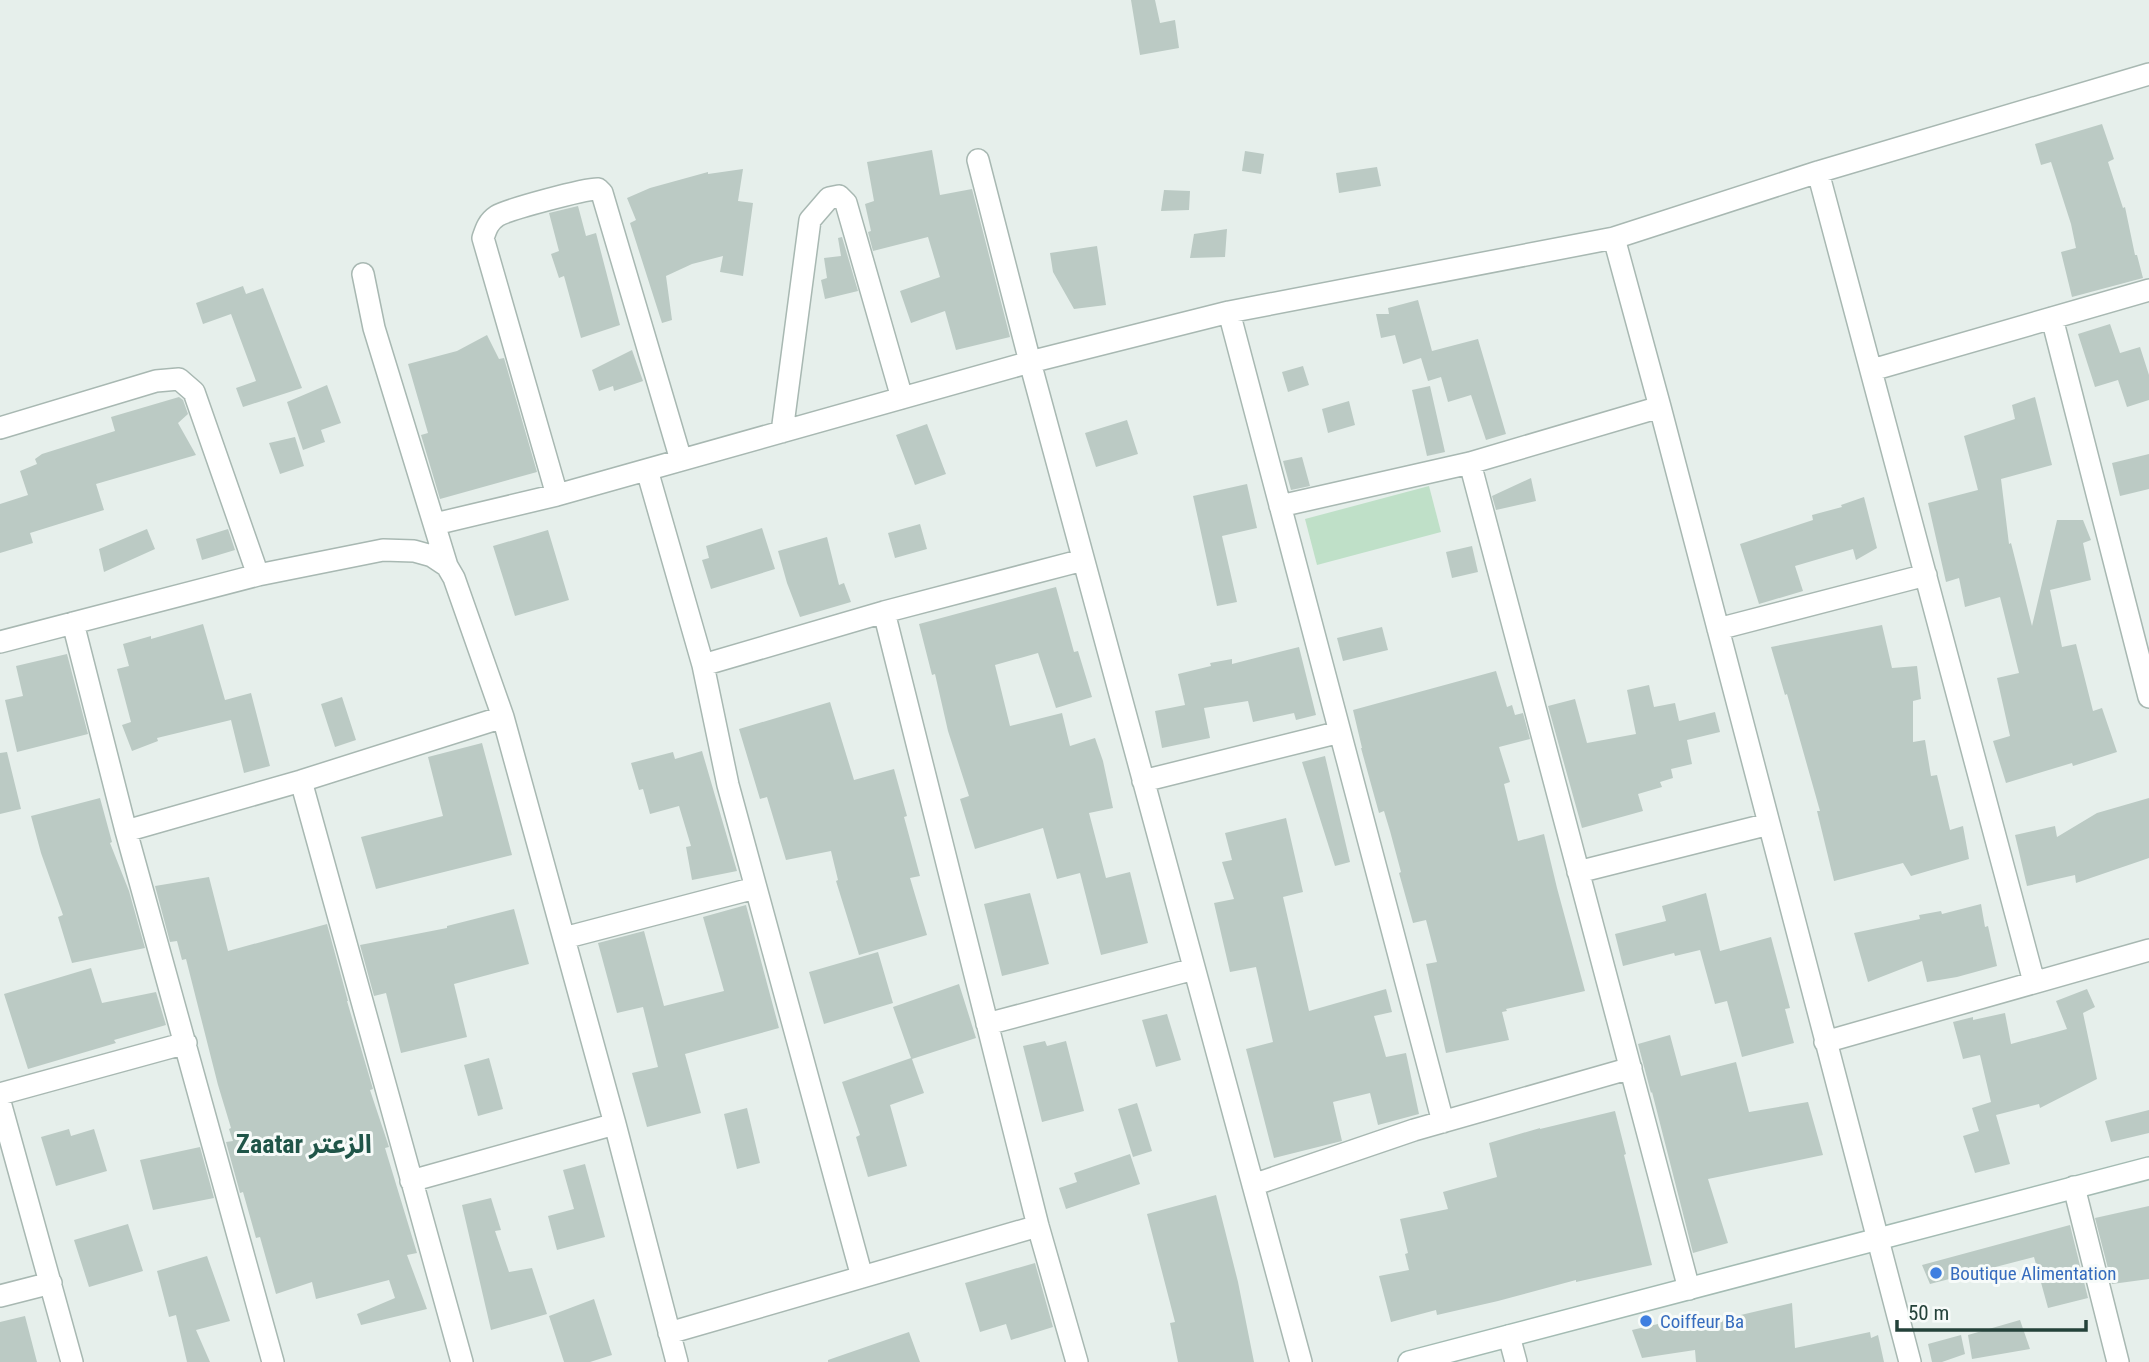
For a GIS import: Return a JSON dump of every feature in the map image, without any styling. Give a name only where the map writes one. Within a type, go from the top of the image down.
[{"type":"street","points":[[435,524],[556,495],[1030,362],[1229,312],[1614,238],[1818,172],[2149,74]]},
{"type":"street","points":[[978,160],[1083,560],[1301,1362]]},
{"type":"street","points":[[1818,172],[2034,982]]},
{"type":"street","points":[[556,495],[484,239],[486,228],[499,214],[592,188],[601,193],[681,460]]},
{"type":"street","points":[[782,432],[810,220],[829,198],[839,196],[846,203],[902,398]]},
{"type":"street","points":[[1614,238],[1910,1362]]},
{"type":"street","points":[[363,274],[374,328],[447,566],[454,578],[503,717],[615,1124],[677,1362]]},
{"type":"street","points":[[1872,370],[2149,290]]},
{"type":"street","points":[[1229,312],[1443,1122]]},
{"type":"street","points":[[2052,318],[2149,696]]},
{"type":"street","points":[[0,428],[156,381],[178,379],[194,392],[258,575]]},
{"type":"street","points":[[1280,506],[1470,463],[1660,407]]},
{"type":"street","points":[[1470,463],[1689,1289]]},
{"type":"street","points":[[648,470],[703,665],[728,785],[755,888],[862,1278]]},
{"type":"street","points":[[0,642],[258,575],[383,550],[423,553],[447,566]]},
{"type":"street","points":[[703,665],[884,612],[1083,560]]},
{"type":"street","points":[[1718,629],[1926,575]]},
{"type":"street","points":[[884,612],[986,1024],[1038,1226],[1077,1362]]},
{"type":"street","points":[[73,623],[126,831],[273,1362]]},
{"type":"street","points":[[126,831],[301,781],[503,717]]},
{"type":"street","points":[[1143,781],[1340,732]]},
{"type":"street","points":[[301,781],[462,1362]]},
{"type":"street","points":[[1578,872],[1769,824]]},
{"type":"street","points":[[564,938],[755,888]]},
{"type":"street","points":[[1825,1042],[2149,950]]},
{"type":"street","points":[[986,1024],[1194,969]]},
{"type":"street","points":[[0,1094],[186,1042]]},
{"type":"street","points":[[1253,1185],[1443,1122],[1631,1068]]},
{"type":"street","points":[[0,1102],[6,1141],[51,1283],[72,1362]]},
{"type":"street","points":[[411,1181],[615,1124]]},
{"type":"street","points":[[1409,1362],[2149,1168]]},
{"type":"street","points":[[2074,1187],[2119,1362]]},
{"type":"street","points":[[669,1333],[1038,1226]]},
{"type":"street","points":[[0,1296],[51,1283]]},
{"type":"street","points":[[1509,1336],[1516,1362]]},
{"type":"green space","points":[[1429,486],[1441,532],[1317,565],[1305,519]]},
{"type":"building","points":[[1131,0],[1155,0],[1160,23],[1175,20],[1179,48],[1140,55]]},
{"type":"building","points":[[2102,124],[2114,159],[2108,162],[2123,208],[2125,207],[2135,255],[2143,278],[2072,297],[2061,252],[2076,248],[2071,224],[2051,162],[2041,165],[2035,144]]},
{"type":"building","points":[[932,150],[940,195],[972,189],[1010,337],[956,350],[945,311],[911,323],[900,291],[940,277],[928,237],[873,251],[865,204],[874,201],[867,162]]},
{"type":"building","points":[[1245,151],[1264,154],[1261,174],[1242,171]]},
{"type":"building","points":[[1377,167],[1381,186],[1339,193],[1336,173]]},
{"type":"building","points":[[743,169],[738,201],[753,203],[743,276],[720,272],[723,256],[692,264],[666,276],[672,320],[662,323],[630,223],[636,220],[627,198],[650,188],[708,172]]},
{"type":"building","points":[[1164,190],[1190,191],[1189,210],[1161,211]]},
{"type":"building","points":[[578,206],[586,236],[596,233],[620,325],[581,338],[564,276],[559,278],[551,254],[559,251],[549,213]]},
{"type":"building","points":[[1227,229],[1225,257],[1190,258],[1194,234]]},
{"type":"building","points":[[842,237],[858,291],[825,299],[821,280],[827,278],[824,258],[841,256],[838,238]]},
{"type":"building","points":[[1097,246],[1106,305],[1074,309],[1053,272],[1050,253]]},
{"type":"building","points":[[243,286],[246,294],[263,288],[302,388],[243,407],[236,388],[256,381],[231,314],[203,324],[196,303]]},
{"type":"building","points":[[1418,300],[1432,351],[1478,339],[1506,434],[1486,440],[1471,395],[1448,402],[1441,377],[1428,381],[1421,358],[1403,364],[1395,335],[1381,338],[1376,314],[1389,314],[1388,308]]},
{"type":"building","points":[[2110,324],[2120,353],[2140,347],[2149,375],[2149,400],[2127,407],[2118,380],[2095,387],[2078,334]]},
{"type":"building","points":[[487,335],[499,359],[504,358],[537,472],[440,499],[421,435],[428,433],[408,364],[457,351]]},
{"type":"building","points":[[632,350],[643,381],[614,391],[613,386],[599,391],[592,370]]},
{"type":"building","points":[[1303,366],[1309,385],[1288,392],[1282,372]]},
{"type":"building","points":[[327,385],[341,423],[321,430],[325,442],[303,450],[287,402]]},
{"type":"building","points":[[1430,386],[1445,452],[1427,456],[1412,390]]},
{"type":"building","points":[[179,397],[183,400],[188,414],[178,423],[196,455],[96,484],[104,510],[30,533],[33,543],[0,553],[0,504],[28,495],[20,471],[37,464],[35,459],[42,454],[115,431],[111,417]]},
{"type":"building","points":[[2035,397],[2052,465],[2001,479],[2009,544],[2011,543],[2032,626],[2057,520],[2083,520],[2091,540],[2083,543],[2091,580],[2050,590],[2062,647],[2076,644],[2093,711],[2102,708],[2117,752],[2006,783],[1993,741],[2010,736],[1997,678],[2019,673],[2000,597],[1965,607],[1959,578],[1946,582],[1928,503],[1978,490],[1964,436],[2015,419],[2012,405]]},
{"type":"building","points":[[1349,401],[1355,425],[1328,433],[1322,409]]},
{"type":"building","points":[[1127,420],[1138,454],[1096,467],[1085,433]]},
{"type":"building","points":[[927,424],[946,474],[915,485],[896,435]]},
{"type":"building","points":[[295,437],[304,466],[280,474],[269,443]]},
{"type":"building","points":[[2149,454],[2149,489],[2120,496],[2112,463]]},
{"type":"building","points":[[1302,457],[1310,486],[1291,490],[1283,461]]},
{"type":"building","points":[[1531,478],[1536,501],[1496,510],[1492,496]]},
{"type":"building","points":[[1247,484],[1257,528],[1222,536],[1237,602],[1217,606],[1193,496]]},
{"type":"building","points":[[1864,497],[1877,548],[1856,560],[1853,549],[1795,566],[1803,591],[1759,604],[1740,544],[1813,520],[1812,515],[1842,507],[1841,505]]},
{"type":"building","points":[[920,524],[927,549],[895,558],[888,533]]},
{"type":"building","points":[[762,528],[775,569],[711,589],[702,560],[709,558],[706,546]]},
{"type":"building","points":[[147,529],[155,549],[104,572],[99,549]]},
{"type":"building","points":[[228,529],[235,550],[202,560],[196,539]]},
{"type":"building","points":[[548,530],[569,600],[515,616],[493,546]]},
{"type":"building","points":[[827,537],[839,585],[844,583],[851,602],[800,617],[778,551]]},
{"type":"building","points":[[1472,546],[1478,572],[1452,578],[1446,552]]},
{"type":"building","points":[[1056,587],[1074,652],[1078,651],[1092,697],[1056,708],[1038,653],[995,665],[1010,726],[1062,713],[1070,746],[1095,738],[1113,808],[1089,813],[1106,878],[1130,872],[1148,943],[1101,955],[1080,873],[1057,879],[1043,828],[975,849],[960,799],[969,796],[919,624]]},
{"type":"building","points":[[203,624],[225,700],[251,693],[270,766],[244,773],[231,720],[157,738],[158,741],[132,751],[122,725],[131,722],[117,669],[129,666],[123,644]]},
{"type":"building","points":[[1882,625],[1892,668],[1917,666],[1921,699],[1913,701],[1913,742],[1925,740],[1931,776],[1937,775],[1950,830],[1963,826],[1969,859],[1911,876],[1903,863],[1834,881],[1817,811],[1820,811],[1771,647]]},
{"type":"building","points":[[1382,627],[1388,650],[1343,661],[1337,638]]},
{"type":"building","points":[[1299,647],[1316,715],[1296,720],[1294,713],[1253,722],[1248,701],[1204,708],[1210,738],[1162,748],[1155,711],[1185,705],[1178,674],[1211,666],[1210,663],[1232,659],[1232,664]]},
{"type":"building","points":[[67,654],[88,734],[17,752],[5,700],[23,696],[16,666]]},
{"type":"building","points":[[1496,671],[1507,707],[1512,705],[1515,715],[1523,713],[1530,739],[1499,747],[1510,782],[1504,784],[1518,841],[1544,834],[1585,991],[1506,1009],[1507,1011],[1502,1012],[1509,1040],[1446,1053],[1426,964],[1437,962],[1426,920],[1413,923],[1384,811],[1379,813],[1353,710]]},
{"type":"building","points":[[1649,685],[1654,707],[1675,703],[1679,721],[1715,712],[1720,732],[1687,740],[1692,764],[1671,769],[1673,778],[1660,782],[1662,787],[1638,794],[1643,811],[1582,828],[1548,706],[1575,699],[1587,743],[1636,734],[1627,690]]},
{"type":"building","points":[[342,697],[356,740],[335,747],[321,704]]},
{"type":"building","points":[[830,702],[854,780],[894,769],[920,876],[910,878],[927,935],[859,955],[836,881],[838,880],[831,851],[786,860],[767,797],[760,799],[739,729]]},
{"type":"building","points":[[482,743],[512,855],[376,889],[361,837],[443,816],[428,757]]},
{"type":"building","points":[[702,751],[737,871],[692,880],[686,847],[691,846],[679,806],[650,814],[643,789],[639,790],[631,763],[673,752],[675,759]]},
{"type":"building","points":[[7,752],[21,809],[0,814],[0,753]]},
{"type":"building","points":[[1325,756],[1350,862],[1335,866],[1302,762]]},
{"type":"building","points":[[100,798],[112,842],[110,843],[129,891],[145,948],[72,963],[58,917],[63,915],[31,816]]},
{"type":"building","points":[[2149,798],[2149,858],[2076,883],[2075,875],[2027,886],[2015,835],[2055,826],[2057,837],[2097,813]]},
{"type":"building","points":[[1286,818],[1303,892],[1283,897],[1309,1011],[1386,989],[1392,1012],[1374,1016],[1386,1057],[1406,1053],[1419,1114],[1378,1125],[1370,1093],[1333,1102],[1342,1141],[1274,1158],[1246,1049],[1273,1042],[1256,967],[1230,972],[1214,903],[1234,899],[1222,862],[1232,860],[1225,833]]},
{"type":"building","points":[[209,877],[228,951],[327,924],[373,1089],[370,1090],[389,1147],[385,1148],[417,1253],[407,1255],[427,1309],[361,1325],[357,1314],[395,1298],[389,1280],[316,1299],[312,1282],[276,1294],[260,1237],[256,1238],[243,1192],[240,1193],[226,1142],[233,1141],[229,1129],[231,1128],[186,959],[182,960],[177,941],[170,942],[155,886]]},
{"type":"building","points":[[1030,893],[1049,964],[1002,976],[984,904]]},
{"type":"building","points":[[1706,893],[1720,951],[1771,937],[1790,1008],[1785,1009],[1794,1043],[1742,1057],[1727,1001],[1715,1004],[1700,950],[1675,956],[1674,953],[1623,966],[1615,934],[1666,921],[1662,906]]},
{"type":"building","points":[[1981,904],[1997,966],[1927,982],[1922,961],[1868,982],[1854,933],[1920,919],[1919,915],[1941,911],[1942,914]]},
{"type":"building","points":[[746,905],[779,1028],[685,1054],[701,1113],[647,1127],[632,1073],[658,1067],[643,1007],[617,1013],[598,943],[644,931],[664,1006],[724,991],[703,917]]},
{"type":"building","points":[[514,909],[529,964],[454,984],[467,1037],[401,1053],[386,993],[374,996],[360,945],[447,928]]},
{"type":"building","points":[[878,952],[893,1003],[824,1024],[809,972]]},
{"type":"building","points":[[91,968],[102,1003],[156,992],[166,1025],[28,1069],[4,994]]},
{"type":"building","points":[[959,984],[976,1038],[912,1059],[924,1093],[890,1105],[907,1166],[868,1177],[856,1137],[860,1135],[842,1082],[911,1058],[893,1007]]},
{"type":"building","points":[[2087,989],[2095,1007],[2083,1013],[2097,1079],[2040,1108],[2039,1104],[1996,1115],[2010,1164],[1975,1173],[1963,1136],[1979,1131],[1972,1108],[1991,1102],[1980,1055],[1963,1059],[1953,1022],[2005,1013],[2011,1044],[2067,1029],[2056,1001]]},
{"type":"building","points":[[1167,1014],[1181,1060],[1156,1067],[1142,1020]]},
{"type":"building","points":[[1670,1035],[1681,1076],[1736,1062],[1749,1112],[1808,1102],[1823,1155],[1708,1179],[1728,1243],[1693,1253],[1638,1044]]},
{"type":"building","points":[[1045,1041],[1047,1046],[1066,1041],[1084,1111],[1042,1122],[1023,1046]]},
{"type":"building","points":[[489,1058],[503,1109],[478,1116],[464,1065]]},
{"type":"building","points":[[1137,1103],[1152,1151],[1133,1157],[1118,1109]]},
{"type":"building","points":[[747,1108],[760,1163],[737,1169],[724,1114]]},
{"type":"building","points":[[2149,1110],[2149,1133],[2111,1142],[2105,1121]]},
{"type":"building","points":[[1615,1111],[1652,1265],[1576,1280],[1437,1315],[1436,1310],[1391,1322],[1379,1276],[1409,1270],[1400,1219],[1448,1209],[1443,1192],[1497,1177],[1489,1143]]},
{"type":"building","points":[[69,1129],[71,1136],[94,1129],[107,1171],[56,1186],[41,1137]]},
{"type":"building","points":[[200,1147],[214,1198],[153,1210],[140,1160]]},
{"type":"building","points":[[1130,1154],[1140,1184],[1066,1209],[1059,1188],[1077,1182],[1074,1173]]},
{"type":"building","points":[[585,1164],[605,1237],[557,1250],[548,1216],[574,1209],[563,1170]]},
{"type":"building","points":[[1216,1195],[1238,1282],[1254,1362],[1178,1362],[1170,1323],[1175,1322],[1147,1214]]},
{"type":"building","points":[[491,1198],[501,1230],[495,1231],[509,1272],[532,1268],[547,1314],[491,1330],[462,1205]]},
{"type":"building","points":[[2149,1206],[2149,1279],[2112,1284],[2095,1218]]},
{"type":"building","points":[[128,1224],[143,1271],[89,1287],[74,1240]]},
{"type":"building","points":[[2070,1225],[2088,1298],[2048,1308],[2034,1257],[1930,1284],[1922,1265]]},
{"type":"building","points":[[207,1256],[230,1321],[196,1330],[210,1362],[187,1362],[176,1315],[169,1317],[157,1271]]},
{"type":"building","points":[[1035,1263],[1053,1327],[1011,1340],[1006,1324],[980,1332],[965,1283]]},
{"type":"building","points":[[594,1299],[612,1355],[590,1362],[564,1362],[549,1316]]},
{"type":"building","points":[[1792,1303],[1795,1348],[1870,1332],[1871,1338],[1878,1335],[1884,1362],[1696,1362],[1695,1350],[1642,1358],[1632,1330],[1710,1318],[1711,1322]]},
{"type":"building","points":[[25,1316],[37,1362],[0,1362],[0,1322]]},
{"type":"building","points":[[2020,1320],[2030,1349],[1972,1359],[1968,1335]]},
{"type":"building","points":[[909,1332],[920,1362],[828,1362],[828,1360]]},
{"type":"building","points":[[1961,1335],[1965,1354],[1942,1362],[1932,1362],[1928,1344]]},
{"type":"place","name":"Boutique Alimentation","points":[[1936,1273]]},
{"type":"place","name":"Coiffeur Ba","points":[[1646,1321]]},
{"type":"district","name":"Zaatar الزعتر","points":[[304,1144]]}]
